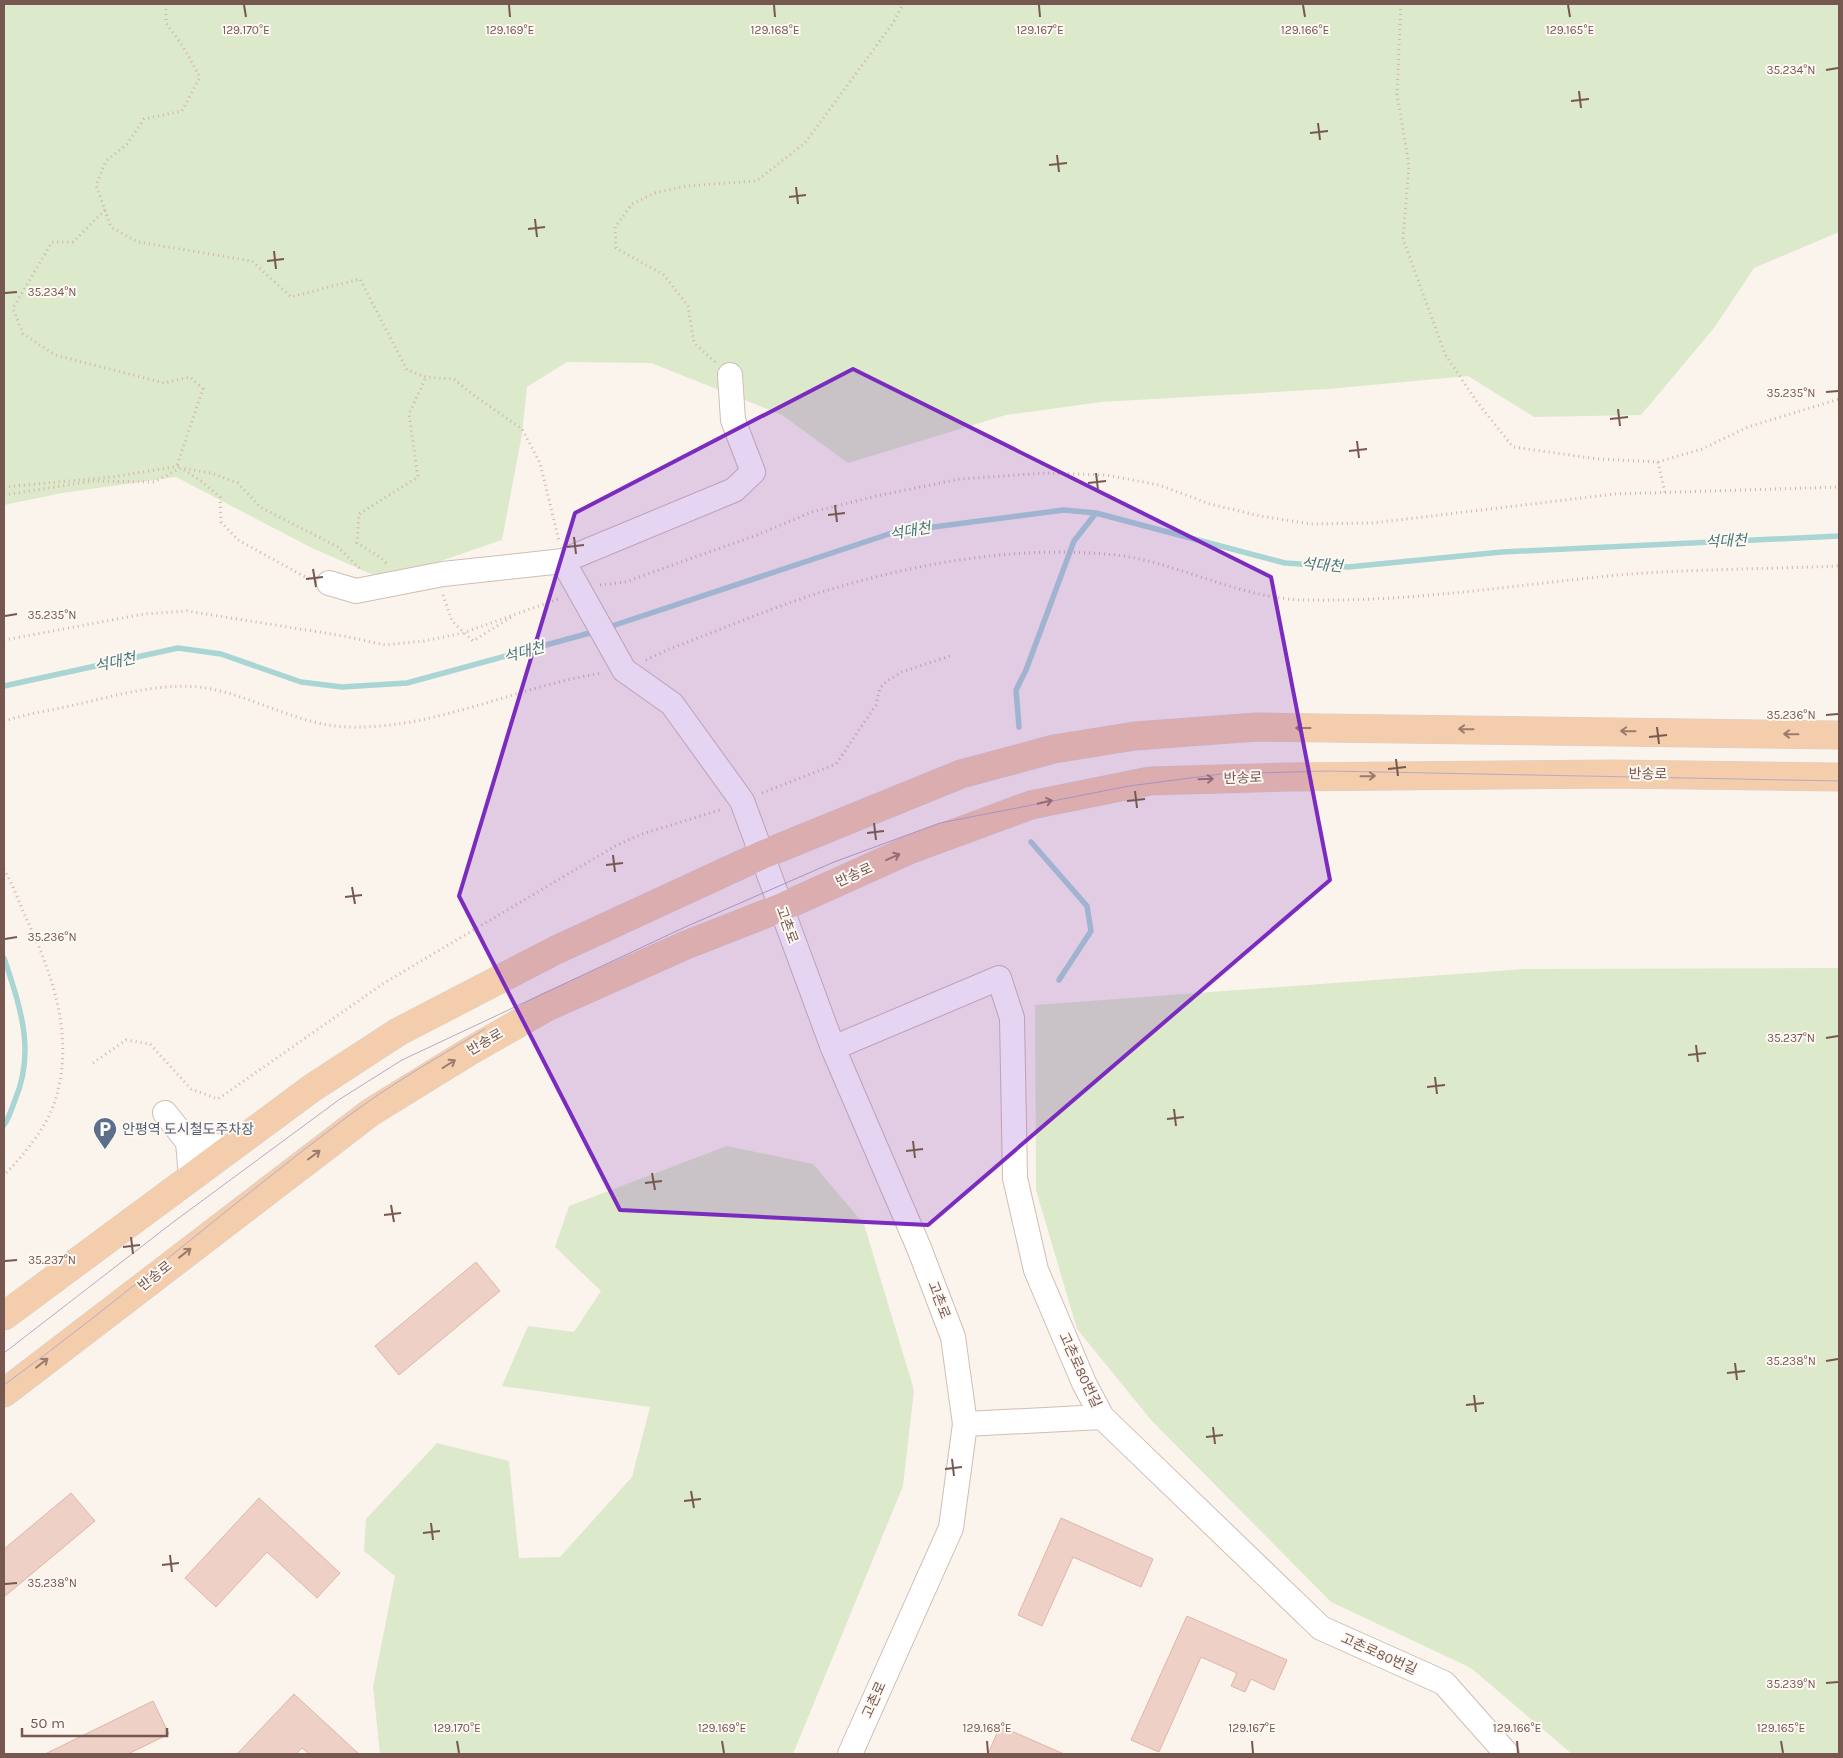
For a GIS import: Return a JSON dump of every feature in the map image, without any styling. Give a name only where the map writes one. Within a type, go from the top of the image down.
[{"type":"main road","points":[[4,1316],[312,1088],[398,1032],[556,950],[762,855],[961,774],[1054,749],[1135,736],[1257,727],[1839,735]]},
{"type":"main road","name":"반송로","points":[[4,1393],[370,1112],[470,1051],[547,1007],[686,945],[780,908],[909,850],[1031,805],[1150,781],[1288,777],[1614,774],[1839,777]]},
{"type":"street","points":[[329,583],[356,591],[443,574],[563,562],[734,490],[753,472],[733,420],[730,375]]},
{"type":"street","points":[[563,562],[580,599],[620,665]]},
{"type":"street","name":"고촌로","points":[[620,665],[672,704],[742,801],[833,1048],[919,1248],[953,1337],[965,1424],[951,1528],[850,1754]]},
{"type":"street","name":"고촌로80번길","points":[[833,1048],[999,978],[1012,1018],[1015,1178],[1036,1270],[1084,1383],[1102,1416],[1321,1628],[1444,1683],[1507,1754]]},
{"type":"street","points":[[165,1113],[188,1142],[191,1177]]},
{"type":"street","points":[[188,1142],[230,1148]]},
{"type":"street","points":[[965,1424],[1102,1416]]},
{"type":"path","points":[[166,4],[166,23],[182,45],[200,78],[182,111],[144,119],[127,144],[106,161],[96,185],[111,228],[138,242],[252,261],[291,297],[360,278],[407,370],[426,377],[454,379],[522,429],[540,463],[563,562]]},
{"type":"path","points":[[730,375],[694,343],[688,306],[664,275],[616,248],[615,227],[632,204],[655,192],[686,186],[756,181],[805,143],[893,23],[903,4]]},
{"type":"path","points":[[1401,4],[1398,94],[1409,166],[1402,239],[1445,354],[1477,402],[1513,447],[1598,459],[1658,462],[1702,449],[1748,427],[1839,399]]},
{"type":"path","points":[[104,210],[73,242],[52,242],[13,308],[23,334],[55,355],[164,383],[190,377],[203,389],[177,465]]},
{"type":"path","points":[[401,582],[380,556],[357,543],[359,514],[418,477],[409,414],[426,377]]},
{"type":"path","points":[[1658,462],[1666,493]]},
{"type":"path","points":[[4,487],[112,477],[177,465],[220,497],[220,522],[238,540],[306,578],[329,583]]},
{"type":"path","points":[[4,495],[93,481],[154,482],[181,468],[211,473],[238,483],[260,507],[338,547],[358,568],[365,572]]},
{"type":"path","points":[[4,640],[144,614],[187,611],[344,636],[385,645],[424,641],[580,599],[607,582],[625,582],[757,535],[812,512],[876,496],[960,479],[1046,472],[1106,476],[1159,485],[1210,504],[1260,516],[1311,524],[1373,523],[1615,494],[1839,487]]},
{"type":"path","points":[[4,721],[138,692],[162,688],[192,687],[216,690],[281,712],[346,727],[382,726],[481,705],[587,676],[669,649],[829,590],[870,578],[954,561],[1061,553],[1117,556],[1257,593],[1303,600],[1400,597],[1622,575],[1839,566]]},
{"type":"path","points":[[433,592],[443,594],[452,621],[473,641],[525,609],[580,599]]},
{"type":"path","points":[[93,1063],[126,1040],[150,1044],[191,1089],[218,1099],[384,983],[617,845],[642,834],[717,812],[836,764],[876,705],[880,688],[887,680],[902,672],[953,655]]},
{"type":"path","points":[[4,870],[51,974],[58,999],[62,1053],[60,1080],[55,1102],[25,1152],[4,1175]]},
{"type":"highlighted area","points":[[853,369],[1271,577],[1330,880],[928,1225],[620,1210],[459,896],[575,513]]},
{"type":"green space","points":[[4,4],[1839,4],[1839,232],[1754,268],[1714,328],[1641,415],[1534,417],[1468,376],[1328,389],[1101,402],[1006,415],[848,463],[782,415],[651,363],[567,362],[527,387],[522,434],[502,540],[385,580],[312,548],[176,477],[62,493],[4,505]]},
{"type":"green space","points":[[1839,968],[1839,1754],[1572,1754],[1471,1668],[1331,1602],[1151,1420],[1077,1329],[1036,1190],[1035,1005],[1525,969]]},
{"type":"green space","points":[[727,1146],[813,1164],[864,1224],[914,1390],[903,1486],[793,1754],[380,1754],[373,1687],[395,1576],[364,1551],[366,1519],[437,1443],[509,1461],[519,1558],[560,1557],[632,1477],[650,1407],[502,1386],[528,1326],[574,1332],[601,1291],[555,1247],[569,1206]]},
{"type":"building","points":[[476,1262],[500,1291],[399,1375],[375,1346]]},
{"type":"building","points":[[71,1493],[95,1521],[4,1597],[4,1549]]},
{"type":"building","points":[[259,1498],[340,1573],[317,1598],[267,1552],[216,1607],[185,1578]]},
{"type":"building","points":[[1061,1518],[1153,1559],[1141,1587],[1073,1557],[1042,1626],[1018,1615]]},
{"type":"building","points":[[1187,1616],[1287,1660],[1274,1690],[1251,1679],[1245,1692],[1231,1686],[1237,1673],[1201,1657],[1159,1752],[1131,1740]]},
{"type":"building","points":[[294,1694],[359,1754],[309,1754],[302,1748],[296,1754],[237,1754]]},
{"type":"building","points":[[153,1701],[169,1734],[128,1754],[45,1754]]},
{"type":"building","points":[[1000,1726],[1064,1754],[988,1754]]},
{"type":"waterway","name":"석대천","points":[[606,628],[895,532],[1064,510],[1096,513],[1285,563],[1348,567],[1502,552],[1839,536]]},
{"type":"waterway","points":[[1019,727],[1016,690],[1026,670],[1074,541],[1096,513]]},
{"type":"waterway","name":"석대천","points":[[4,686],[178,648],[221,654],[301,682],[342,687],[407,683],[597,631]]},
{"type":"waterway","points":[[1031,842],[1087,906],[1091,931],[1059,980]]},
{"type":"waterway","points":[[4,958],[20,1011],[25,1046],[21,1082],[4,1125]]},
{"type":"tram line","points":[[4,1353],[172,1223],[340,1099],[402,1060],[683,928],[834,862],[940,823],[1129,786],[1221,774],[1328,771],[1839,781]]},
{"type":"tram line","points":[[4,1385],[92,1319],[351,1114],[400,1081],[485,1029]]},
{"type":"place","name":"안평역 도시철도주차장","points":[[105,1150]]}]
